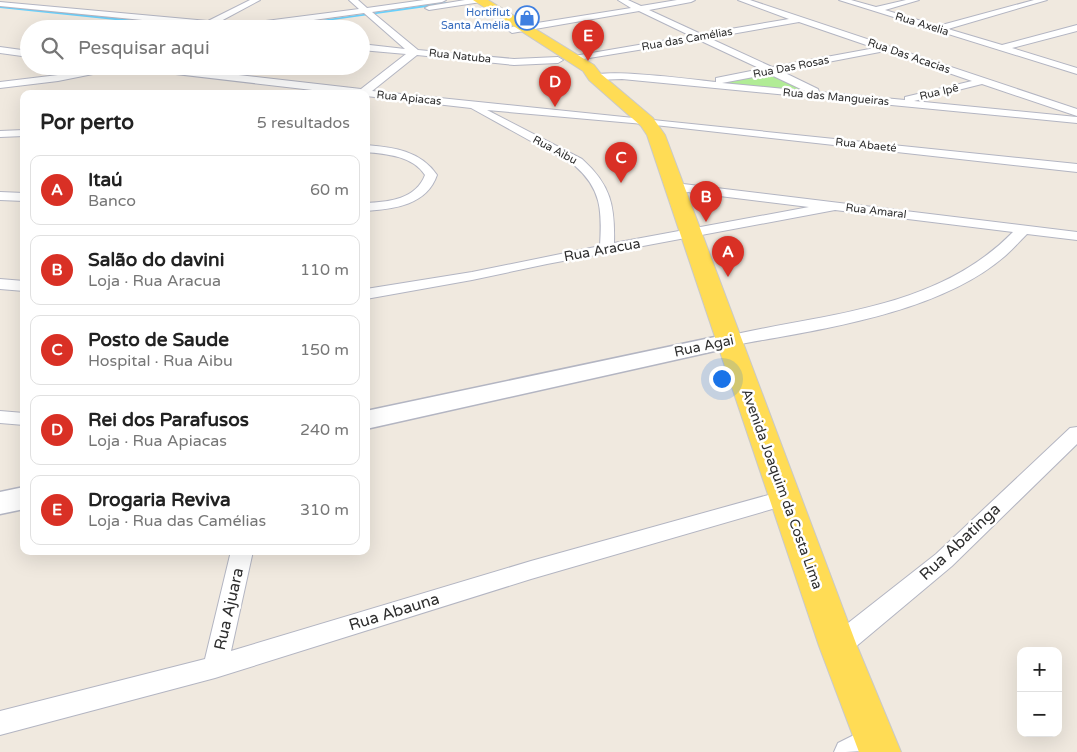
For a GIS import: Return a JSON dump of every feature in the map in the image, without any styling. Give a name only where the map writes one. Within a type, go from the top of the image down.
[{"type":"main road","name":"Avenida Joaquim da Costa Lima","points":[[474,0],[518,29],[558,60],[595,77]]},
{"type":"main road","name":"Avenida Joaquim da Costa Lima","points":[[518,29],[589,68],[595,77],[651,122],[838,646],[877,745]]},
{"type":"street","points":[[217,20],[256,0]]},
{"type":"street","points":[[353,0],[415,52],[367,90]]},
{"type":"street","points":[[333,20],[442,0]]},
{"type":"street","points":[[310,20],[474,0]]},
{"type":"street","points":[[622,0],[826,96]]},
{"type":"street","points":[[518,29],[691,0]]},
{"type":"street","name":"Rua Das Acacias","points":[[742,0],[1077,113]]},
{"type":"street","name":"Rua Axelia","points":[[843,0],[1077,70]]},
{"type":"street","points":[[876,10],[915,0]]},
{"type":"street","points":[[938,29],[1043,0]]},
{"type":"street","points":[[0,4],[142,20]]},
{"type":"street","points":[[0,10],[94,20]]},
{"type":"street","name":"Rua das Camélias","points":[[574,59],[800,20]]},
{"type":"street","points":[[1002,48],[1077,28]]},
{"type":"street","name":"Rua Natuba","points":[[370,48],[514,62],[558,60]]},
{"type":"street","name":"Rua Das Rosas","points":[[697,84],[886,48]]},
{"type":"street","points":[[0,50],[20,53]]},
{"type":"street","points":[[0,85],[73,75]]},
{"type":"street","name":"Rua Apiacas","points":[[210,75],[338,90]]},
{"type":"street","name":"Rua das Mangueiras","points":[[595,77],[616,76],[1077,120]]},
{"type":"street","name":"Rua Ipê","points":[[894,102],[984,81]]},
{"type":"street","name":"Rua Apiacas","points":[[370,94],[651,122]]},
{"type":"street","name":"Rua Aibu","points":[[471,105],[578,162],[589,171],[605,196],[608,214],[607,250]]},
{"type":"street","name":"Rua Abaeté","points":[[651,122],[1077,168]]},
{"type":"street","points":[[0,134],[20,133]]},
{"type":"street","points":[[370,149],[407,156],[428,170],[431,175],[427,186],[407,200],[396,204],[370,207]]},
{"type":"street","name":"Rua Amaral","points":[[675,187],[1077,236]]},
{"type":"street","points":[[0,196],[20,197]]},
{"type":"street","name":"Rua Aracua","points":[[370,293],[445,281],[547,260],[838,206]]},
{"type":"street","name":"Rua Agai","points":[[370,419],[890,307],[940,289],[998,254],[1023,230]]},
{"type":"street","points":[[0,284],[20,286]]},
{"type":"street","points":[[0,417],[20,419]]},
{"type":"street","name":"Rua Abatinga","points":[[838,646],[944,560],[1077,432]]},
{"type":"street","name":"Rua Abauna","points":[[0,723],[215,666],[532,570],[786,498]]},
{"type":"street","points":[[0,504],[20,499]]},
{"type":"street","name":"Rua Ajuara","points":[[215,666],[241,555]]},
{"type":"street","points":[[848,752],[877,745]]},
{"type":"green space","points":[[772,71],[824,96],[705,84]]},
{"type":"waterway","points":[[325,20],[447,3]]},
{"type":"waterway","points":[[0,7],[126,20]]},
{"type":"place","name":"Hortiflut Santa Amélia","points":[[527,18]]},
{"type":"place","name":"Drogaria Reviva","points":[[588,61]]},
{"type":"place","name":"Rei dos Parafusos","points":[[555,107]]},
{"type":"place","name":"Posto de Saude","points":[[621,183]]},
{"type":"place","name":"Salão do davini","points":[[706,222]]},
{"type":"place","name":"Itaú","points":[[728,277]]}]
